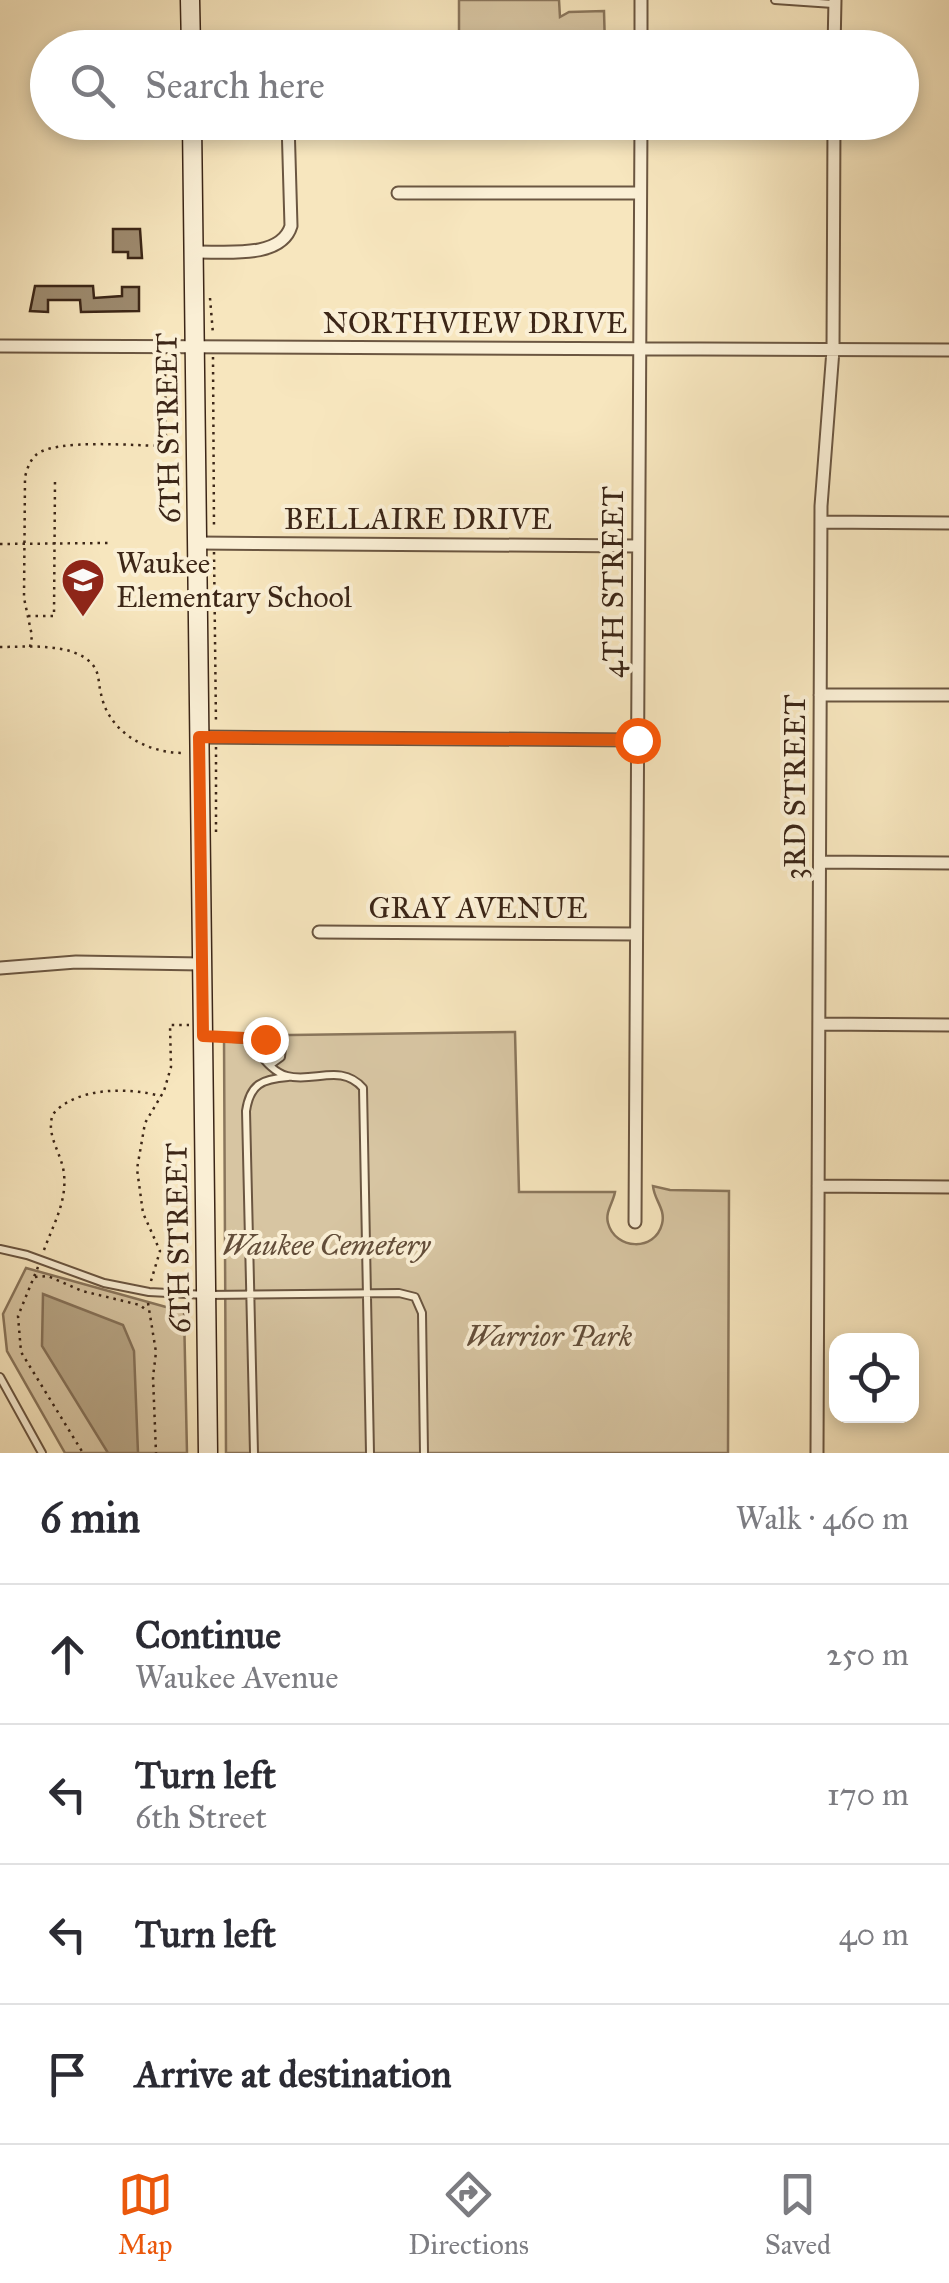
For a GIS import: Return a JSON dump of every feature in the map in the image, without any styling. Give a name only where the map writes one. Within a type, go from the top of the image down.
[{"type":"main road","points":[[190,0],[191,30]]},
{"type":"main road","name":"6TH STREET","points":[[192,140],[202,964],[197,1030],[208,1453]]},
{"type":"street","points":[[641,0],[641,30]]},
{"type":"street","points":[[834,30],[835,2]]},
{"type":"street","points":[[193,252],[260,249],[282,242],[288,235],[289,140]]},
{"type":"street","name":"4TH STREET","points":[[635,1222],[641,140]]},
{"type":"street","name":"3RD STREET","points":[[817,1453],[821,522],[833,350],[834,140]]},
{"type":"street","points":[[398,193],[640,193]]},
{"type":"street","name":"NORTHVIEW DRIVE","points":[[0,346],[949,350]]},
{"type":"street","points":[[821,522],[949,523]]},
{"type":"street","name":"BELLAIRE DRIVE","points":[[197,543],[638,546]]},
{"type":"street","points":[[820,695],[949,696]]},
{"type":"street","points":[[199,737],[637,740]]},
{"type":"street","points":[[820,862],[949,863]]},
{"type":"street","name":"GRAY AVENUE","points":[[319,932],[636,934]]},
{"type":"street","points":[[0,968],[76,962],[202,964]]},
{"type":"street","points":[[819,1024],[949,1025]]},
{"type":"street","points":[[818,1186],[949,1186]]},
{"type":"lane","points":[[774,0],[835,2]]},
{"type":"lane","points":[[197,1030],[276,1042],[282,1048],[282,1057],[270,1064]]},
{"type":"lane","points":[[246,1039],[270,1064],[289,1076]]},
{"type":"lane","points":[[254,1453],[248,1096],[255,1085],[266,1079],[343,1074],[354,1078],[362,1088],[370,1453]]},
{"type":"lane","points":[[0,1249],[104,1283],[149,1292],[415,1297],[420,1305],[424,1453]]},
{"type":"lane","points":[[0,1377],[42,1453]]},
{"type":"path","points":[[208,289],[212,338]]},
{"type":"path","points":[[30,647],[24,477],[36,455],[56,446],[166,446],[165,364],[178,365]]},
{"type":"path","points":[[27,616],[54,616],[55,480]]},
{"type":"path","points":[[0,544],[108,543]]},
{"type":"path","points":[[0,648],[30,647],[78,654],[92,664],[106,709],[117,727],[161,753],[184,753]]},
{"type":"path","points":[[156,1453],[156,1340],[148,1311],[160,1252],[143,1212],[137,1169],[145,1123],[170,1067],[170,1025],[197,1030]]},
{"type":"path","points":[[83,1453],[21,1352],[18,1316],[58,1218],[64,1192],[61,1159],[50,1131],[53,1114],[68,1102],[91,1095],[135,1092],[160,1096]]},
{"type":"path","points":[[34,1278],[48,1276],[107,1298],[140,1305],[148,1311]]},
{"type":"green space","points":[[459,0],[559,0],[560,17],[569,12],[604,11],[605,30],[459,30]]},
{"type":"green space","points":[[515,1032],[519,1192],[615,1192],[608,1223],[618,1238],[635,1244],[652,1239],[662,1224],[653,1186],[729,1191],[728,1453],[226,1453],[224,1036]]},
{"type":"green space","points":[[26,1268],[184,1312],[187,1453],[65,1453],[7,1351],[3,1314]]},
{"type":"shaded area","points":[[43,1294],[123,1325],[134,1351],[138,1453],[108,1453],[42,1346]]},
{"type":"building","points":[[113,229],[140,229],[142,258],[128,258],[128,252],[113,252]]},
{"type":"building","points":[[35,286],[93,286],[94,298],[122,296],[122,287],[139,287],[139,311],[81,312],[80,300],[48,300],[48,312],[30,311]]},
{"type":"place","name":"Waukee Elementary School","points":[[83,618]]},
{"type":"route","points":[[265,1039],[203,1036],[199,737],[637,740]]},
{"type":"park label","name":"Waukee Cemetery","points":[[326,1245]]},
{"type":"park label","name":"Warrior Park","points":[[549,1336]]}]
